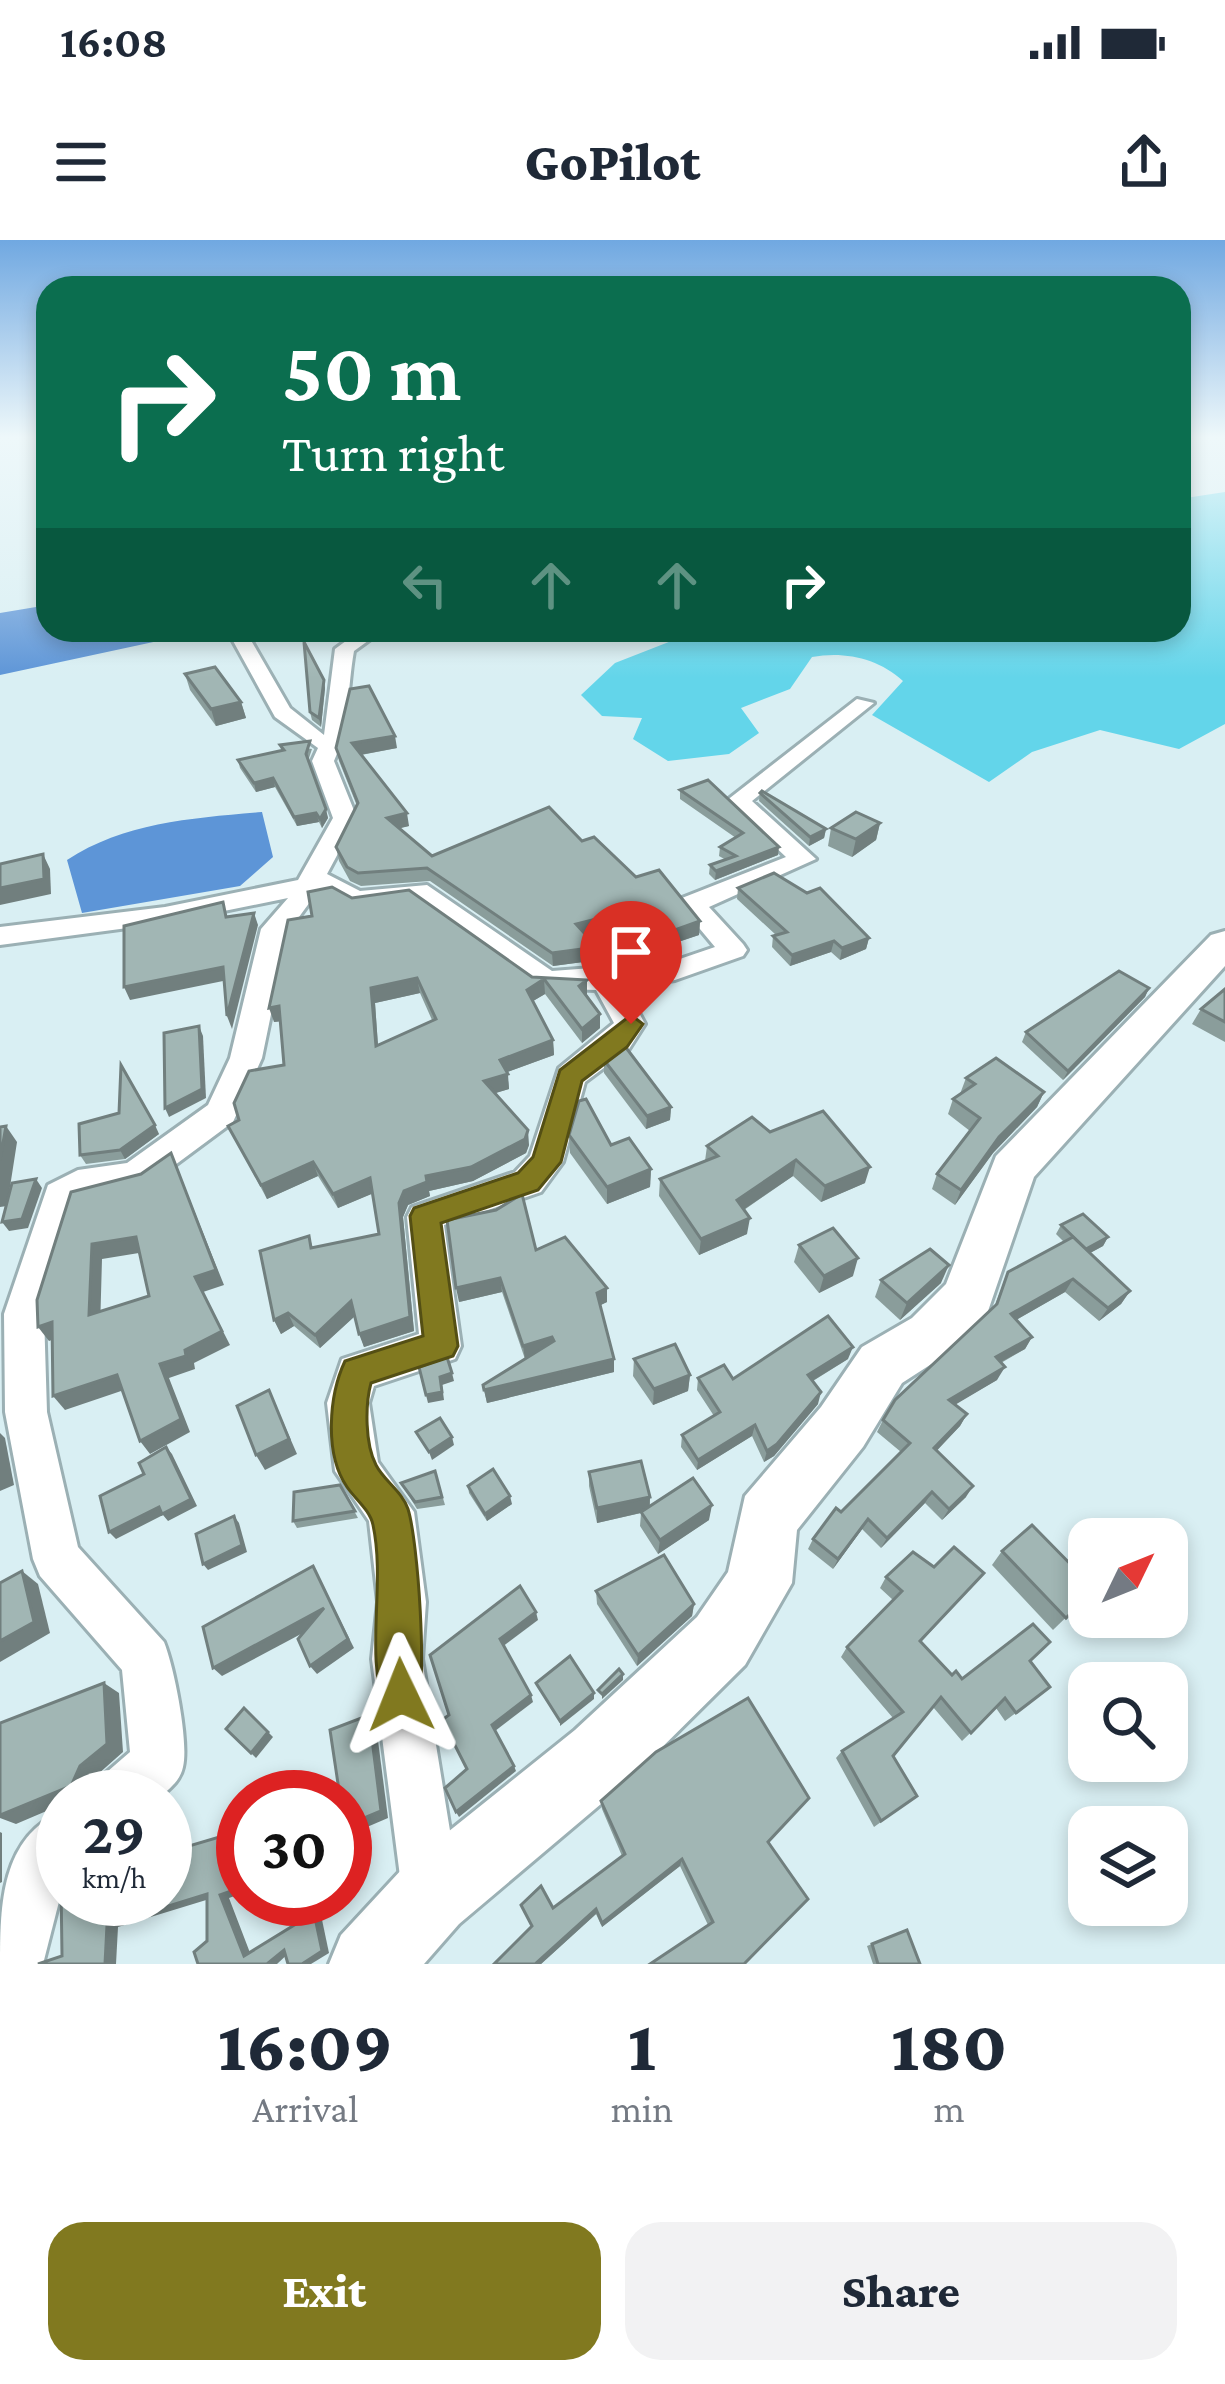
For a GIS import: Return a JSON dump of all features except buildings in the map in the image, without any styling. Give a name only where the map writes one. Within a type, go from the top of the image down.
[{"type":"street","points":[[244,642],[283,718],[310,739],[326,744]]},
{"type":"street","points":[[150,1770],[158,1763],[146,1660],[57,1559],[26,1412],[24,1313],[61,1195],[78,1184],[136,1175],[221,1113],[246,1058],[275,929],[293,912],[345,818],[328,785],[326,744],[338,730],[335,699],[345,649],[356,642]]},
{"type":"street","points":[[0,936],[165,915],[330,881],[355,900],[418,891],[546,981],[606,980],[675,971],[733,950],[692,904],[803,859],[739,801],[864,703]]},
{"type":"street","points":[[370,1964],[431,1896],[601,1756],[721,1641],[759,1583],[767,1518],[842,1427],[882,1365],[932,1335],[968,1298],[1013,1169],[1225,943]]},
{"type":"street","points":[[431,1896],[397,1659],[401,1602],[391,1512],[357,1471],[348,1402],[357,1372],[441,1346],[425,1216],[528,1181],[546,1162],[570,1076],[618,1041],[631,1024],[606,980]]},
{"type":"street","points":[[14,1964],[36,1881]]},
{"type":"shaded area","points":[[1191,517],[1225,517],[1225,724],[1179,749],[1100,730],[1032,752],[989,782],[872,715],[903,681],[872,662],[836,655],[812,657],[790,689],[741,708],[759,733],[729,754],[668,761],[633,739],[642,718],[602,716],[581,695],[615,663],[669,642],[1191,642]]},
{"type":"shaded area","points":[[36,607],[36,642],[153,642],[0,675],[0,613]]},
{"type":"shaded area","points":[[262,812],[273,857],[240,886],[82,913],[67,860],[89,847],[161,824]]},
{"type":"route","points":[[401,1695],[397,1659],[401,1602],[391,1512],[357,1471],[356,1433],[348,1402],[357,1372],[441,1346],[425,1216],[528,1181],[546,1162],[570,1076],[618,1041],[631,1024]]}]
